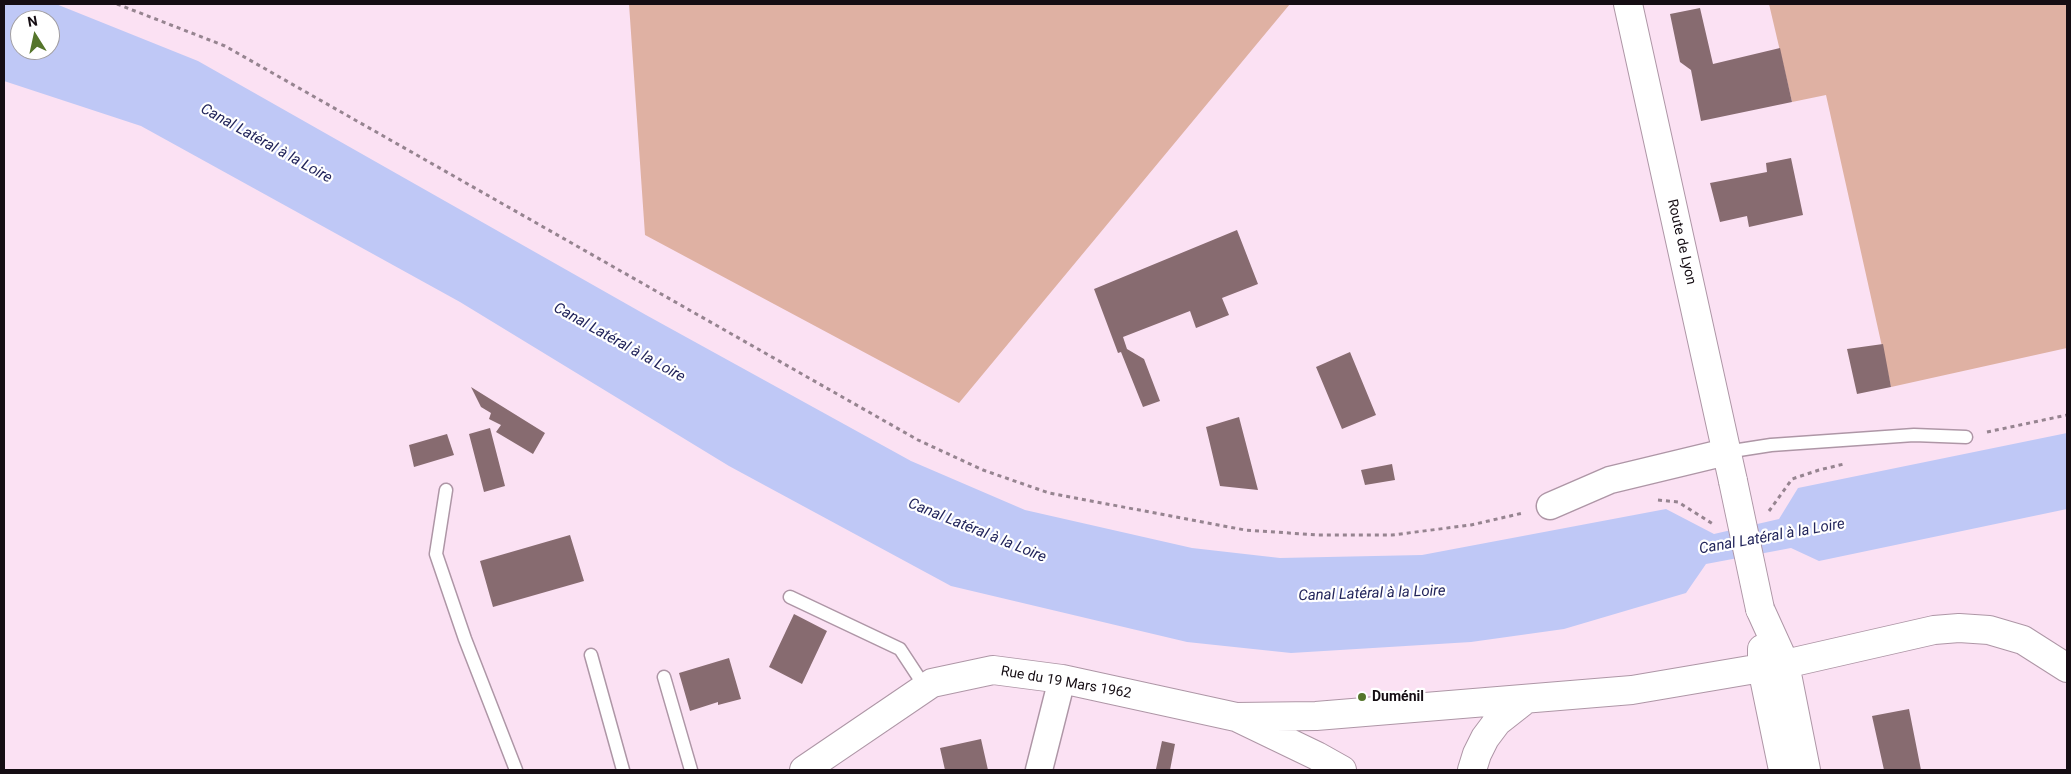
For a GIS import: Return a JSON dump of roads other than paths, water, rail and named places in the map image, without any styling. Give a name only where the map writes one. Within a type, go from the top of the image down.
[{"type":"street","name":"Route de Lyon","points":[[1628,4],[1774,666]]},
{"type":"street","points":[[1550,506],[1610,480],[1726,452]]},
{"type":"street","points":[[1236,717],[1316,716],[1632,690],[1774,666],[1934,630],[1959,628],[1989,630],[2023,640],[2067,668]]},
{"type":"street","points":[[1774,666],[1783,770]]},
{"type":"street","points":[[1774,666],[1806,770]]},
{"type":"street","name":"Rue du 19 Mars 1962","points":[[804,770],[932,682],[993,670],[1062,679],[1236,717],[1342,770]]},
{"type":"street","points":[[1039,770],[1062,679]]},
{"type":"street","points":[[1472,770],[1485,738],[1497,722],[1525,700]]},
{"type":"lane","points":[[1726,452],[1771,446],[1914,435],[1966,437]]},
{"type":"lane","points":[[446,490],[436,554],[465,639],[516,770]]},
{"type":"lane","points":[[790,597],[900,649],[925,687]]},
{"type":"lane","points":[[591,655],[623,770]]},
{"type":"lane","points":[[664,677],[691,770]]},
{"type":"water","name":"Canal Latéral à la Loire","points":[[4,4],[56,4],[198,61],[646,315],[911,461],[1025,510],[1192,548],[1280,558],[1422,555],[1666,509],[1714,534],[1779,519],[1798,488],[2067,433],[2067,509],[1819,561],[1791,548],[1706,564],[1686,593],[1564,629],[1471,642],[1291,653],[1187,642],[951,586],[729,466],[460,302],[141,126],[4,81]]},
{"type":"place","name":"Duménil","points":[[1362,697]]}]
